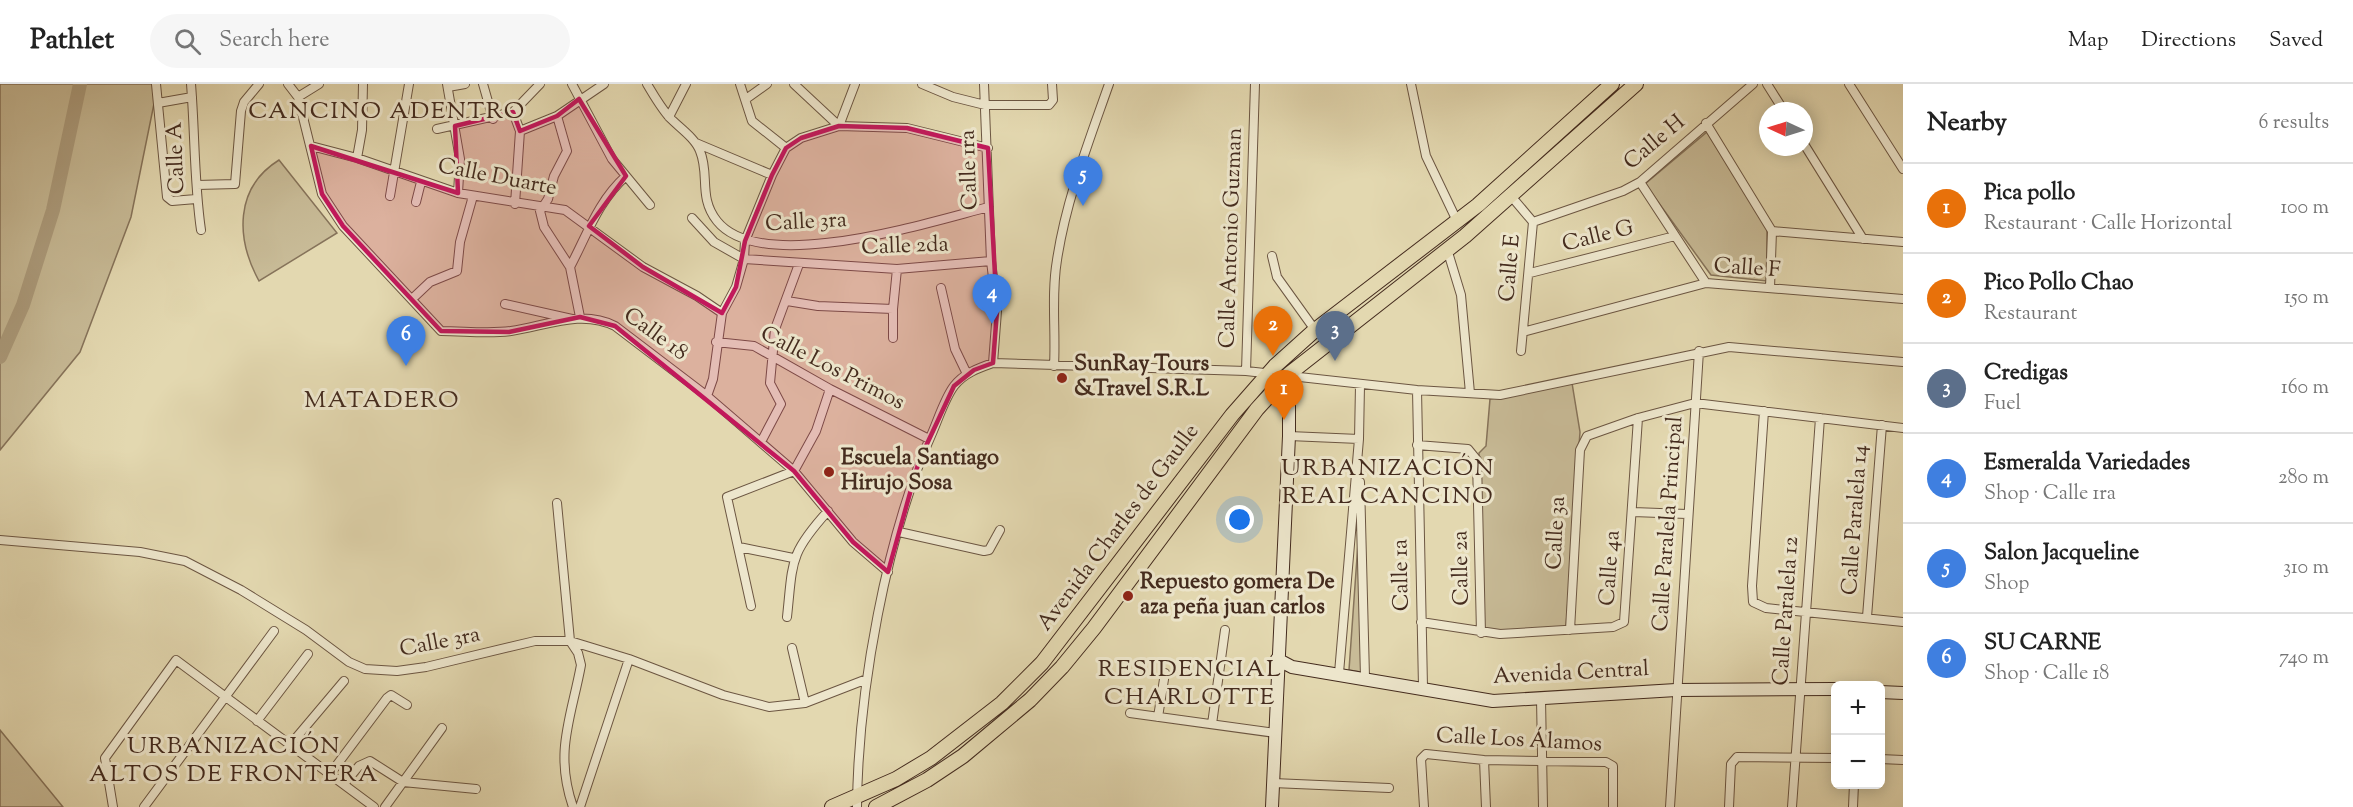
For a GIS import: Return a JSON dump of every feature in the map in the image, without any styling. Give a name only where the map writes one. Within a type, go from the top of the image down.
[{"type":"main road","name":"Avenida Charles de Gaulle","points":[[832,807],[857,802],[931,758],[968,732],[1024,682],[1074,623],[1268,372],[1315,330],[1457,221],[1612,84]]},
{"type":"main road","name":"Avenida Charles de Gaulle","points":[[876,807],[927,780],[963,756],[1030,700],[1062,667],[1094,628],[1257,409],[1289,374],[1511,196],[1636,84]]},
{"type":"main road","points":[[1533,176],[1526,177],[1524,173],[1534,163],[1535,154]]},
{"type":"main road","points":[[1509,177],[1518,176],[1520,181],[1511,196]]},
{"type":"main road","points":[[1272,807],[1289,436],[1289,374]]},
{"type":"main road","name":"Avenida Central","points":[[1277,659],[1292,667],[1365,677],[1493,701],[1676,690],[1800,687],[1831,689]]},
{"type":"main road","points":[[1885,692],[1903,693]]},
{"type":"street","points":[[156,84],[167,196],[171,201],[196,199]]},
{"type":"street","name":"Calle A","points":[[191,84],[196,199],[201,230]]},
{"type":"street","points":[[197,185],[235,184],[241,111],[244,102],[259,84]]},
{"type":"street","points":[[288,84],[298,98],[319,84]]},
{"type":"street","points":[[357,158],[362,130],[363,84]]},
{"type":"street","points":[[390,196],[409,84]]},
{"type":"street","points":[[458,193],[460,159],[447,85],[465,84]]},
{"type":"street","points":[[483,84],[493,119]]},
{"type":"street","points":[[437,129],[493,119],[513,112],[540,84]]},
{"type":"street","points":[[572,84],[600,140],[650,205]]},
{"type":"street","points":[[520,131],[557,116],[604,84]]},
{"type":"street","points":[[647,84],[669,117],[696,143],[772,176]]},
{"type":"street","points":[[669,117],[686,84]]},
{"type":"street","points":[[740,84],[752,121],[786,148]]},
{"type":"street","points":[[746,99],[767,84]]},
{"type":"street","points":[[794,84],[839,126]]},
{"type":"street","points":[[839,126],[855,84]]},
{"type":"street","points":[[922,84],[953,97],[986,105],[1049,105],[1053,100],[1052,84]]},
{"type":"street","name":"Calle 1ra","points":[[984,84],[991,261],[997,311],[993,363]]},
{"type":"street","points":[[1054,366],[1054,291],[1057,260],[1085,155],[1109,84]]},
{"type":"street","name":"Calle Antonio Guzman","points":[[1255,84],[1246,371],[1289,374],[1360,385],[1500,395],[1699,351],[1729,347],[1903,362]]},
{"type":"street","points":[[1411,84],[1426,156],[1457,221]]},
{"type":"street","name":"Calle H","points":[[1533,222],[1623,191],[1640,182],[1753,84]]},
{"type":"street","points":[[1767,84],[1778,102]]},
{"type":"street","points":[[1849,84],[1903,169]]},
{"type":"street","points":[[158,103],[192,97]]},
{"type":"street","name":"Calle 18","points":[[298,98],[322,194],[344,226],[441,331],[509,332],[576,318],[600,318],[615,326],[707,396],[794,471],[853,542],[888,572]]},
{"type":"street","points":[[513,112],[520,131],[515,204]]},
{"type":"street","points":[[505,304],[576,318],[570,267],[544,227],[540,211],[554,176],[567,152],[557,116]]},
{"type":"street","points":[[1706,123],[1772,231],[1770,288]]},
{"type":"street","points":[[707,396],[713,379],[716,342],[722,314],[736,287],[744,259],[745,241],[786,148],[801,138],[839,126],[907,128],[988,148]]},
{"type":"street","name":"Calle 3ra","points":[[696,143],[702,153],[707,203],[717,220],[729,233],[745,241],[775,246],[834,242],[888,233],[988,207]]},
{"type":"street","name":"Calle Duarte","points":[[310,146],[357,158],[458,193],[515,204],[565,210],[643,267],[697,296],[722,314]]},
{"type":"street","points":[[1811,156],[1863,239]]},
{"type":"street","points":[[570,267],[589,226],[606,197],[626,176]]},
{"type":"street","points":[[417,202],[421,182]]},
{"type":"street","points":[[1640,182],[1706,282]]},
{"type":"street","points":[[412,299],[430,282],[457,271],[460,242],[473,196]]},
{"type":"street","name":"Calle E","points":[[1511,196],[1533,222],[1521,351]]},
{"type":"street","name":"Calle 2da","points":[[692,218],[714,242],[744,259],[897,269],[991,261]]},
{"type":"street","points":[[1772,231],[1903,243]]},
{"type":"street","name":"Calle G","points":[[1530,273],[1675,236]]},
{"type":"street","points":[[1447,249],[1461,295],[1470,393]]},
{"type":"street","points":[[1272,256],[1277,277],[1315,330]]},
{"type":"street","points":[[761,442],[781,404],[770,383],[773,364],[771,354],[775,329],[788,301],[800,264]]},
{"type":"street","points":[[893,338],[892,309],[897,269]]},
{"type":"street","name":"Calle F","points":[[1524,332],[1706,282],[1903,299]]},
{"type":"street","points":[[941,288],[955,348],[967,374]]},
{"type":"street","points":[[788,301],[818,306],[892,309]]},
{"type":"street","name":"Calle Los Primos","points":[[716,342],[754,346],[830,389],[929,439]]},
{"type":"street","name":"Calle Paralela Principal","points":[[1670,807],[1699,351]]},
{"type":"street","points":[[857,802],[867,679],[888,572],[919,461],[954,386],[967,374],[993,363],[1246,371]]},
{"type":"street","points":[[1360,385],[1359,439],[1365,677]]},
{"type":"street","points":[[751,606],[727,497],[794,471],[816,431],[830,389]]},
{"type":"street","name":"Calle 1a","points":[[1417,390],[1423,687]]},
{"type":"street","points":[[1638,418],[1695,403],[1903,428]]},
{"type":"street","points":[[1764,411],[1752,586],[1753,602],[1766,608],[1903,622]]},
{"type":"street","name":"Calle 3a","points":[[1570,630],[1580,450],[1584,440],[1592,433],[1638,418]]},
{"type":"street","name":"Calle 4a","points":[[1421,622],[1481,633],[1614,627],[1624,622],[1638,418]]},
{"type":"street","name":"Calle Paralela 12","points":[[1792,807],[1820,418]]},
{"type":"street","name":"Calle Paralela 14","points":[[1867,617],[1882,425]]},
{"type":"street","points":[[1289,436],[1359,439]]},
{"type":"street","points":[[1339,673],[1359,439]]},
{"type":"street","name":"Calle 2a","points":[[1417,445],[1468,449],[1477,460],[1481,633]]},
{"type":"street","points":[[557,503],[570,641],[578,653],[581,665],[563,748],[563,769],[573,807]]},
{"type":"street","points":[[788,617],[793,558],[804,537],[828,511]]},
{"type":"street","points":[[1633,512],[1687,514]]},
{"type":"street","points":[[899,532],[984,551],[989,550],[1000,530]]},
{"type":"street","name":"Calle 3ra","points":[[0,540],[140,552],[185,561],[241,590],[306,630],[349,662],[365,669],[397,670],[426,667],[535,641],[570,641],[629,659],[745,702],[769,707],[805,703],[867,679]]},
{"type":"street","points":[[739,547],[793,558]]},
{"type":"street","points":[[1212,724],[1225,630]]},
{"type":"street","points":[[144,807],[274,631]]},
{"type":"street","points":[[792,648],[805,703]]},
{"type":"street","points":[[257,721],[308,654]]},
{"type":"street","points":[[579,807],[629,659]]},
{"type":"street","points":[[113,807],[105,758],[176,660],[224,698],[374,807]]},
{"type":"street","points":[[1158,717],[1165,673]]},
{"type":"street","points":[[290,745],[344,681]]},
{"type":"street","points":[[330,774],[387,698],[391,695],[407,705]]},
{"type":"street","points":[[1541,699],[1543,807]]},
{"type":"street","points":[[1130,713],[1275,733]]},
{"type":"street","points":[[385,807],[442,728]]},
{"type":"street","name":"Calle Los Álamos","points":[[1424,807],[1423,755],[1484,760],[1606,762],[1613,766],[1613,807]]},
{"type":"street","points":[[1729,807],[1730,770],[1733,760],[1742,755],[1831,758]]},
{"type":"street","points":[[1885,759],[1903,760]]},
{"type":"street","points":[[1484,760],[1486,807]]},
{"type":"street","points":[[344,784],[361,764],[370,761],[403,782],[476,789]]},
{"type":"street","points":[[1273,783],[1389,788]]},
{"type":"street","points":[[1852,807],[1854,789]]},
{"type":"street","points":[[568,793],[584,793]]},
{"type":"highlighted area","points":[[579,99],[626,176],[589,226],[643,267],[722,313],[736,287],[745,241],[772,175],[786,148],[801,138],[839,126],[907,128],[988,148],[997,311],[993,363],[974,370],[954,386],[919,461],[888,572],[853,542],[794,471],[615,326],[580,317],[509,332],[441,331],[343,226],[322,194],[311,146],[458,193],[455,126],[513,112],[520,131],[557,116]]},
{"type":"shaded area","points":[[0,84],[158,84],[131,217],[80,352],[0,450]]},
{"type":"shaded area","points":[[1707,132],[1767,227],[1767,281],[1711,275],[1645,184]]},
{"type":"shaded area","points":[[279,160],[337,233],[259,281],[246,248],[243,215],[254,185],[264,172]]},
{"type":"shaded area","points":[[1572,383],[1580,432],[1566,628],[1498,633],[1481,630],[1479,453],[1486,446],[1490,399]]},
{"type":"shaded area","points":[[1362,487],[1367,673],[1349,670]]},
{"type":"shaded area","points":[[0,730],[63,807],[0,807]]},
{"type":"waterway","points":[[0,357],[23,305],[53,210],[80,84]]},
{"type":"place","name":"Salon Jacqueline","points":[[1083,206]]},
{"type":"place","name":"Esmeralda Variedades","points":[[992,324]]},
{"type":"place","name":"Pico Pollo Chao","points":[[1273,356]]},
{"type":"place","name":"Credigas","points":[[1335,361]]},
{"type":"place","name":"SU CARNE","points":[[406,366]]},
{"type":"place","name":"SunRay Tours &Travel S.R.L","points":[[1062,378]]},
{"type":"place","name":"Pica pollo","points":[[1284,420]]},
{"type":"place","name":"Escuela Santiago Hirujo Sosa","points":[[829,472]]},
{"type":"place","name":"Repuesto gomera De aza peña juan carlos","points":[[1128,596]]},
{"type":"district","name":"CANCINO ADENTRO","points":[[387,112]]},
{"type":"district","name":"MATADERO","points":[[382,401]]},
{"type":"district","name":"URBANIZACIÓN REAL CANCINO","points":[[1388,483]]},
{"type":"district","name":"RESIDENCIAL CHARLOTTE","points":[[1190,684]]},
{"type":"district","name":"URBANIZACIÓN ALTOS DE FRONTERA","points":[[234,761]]}]
